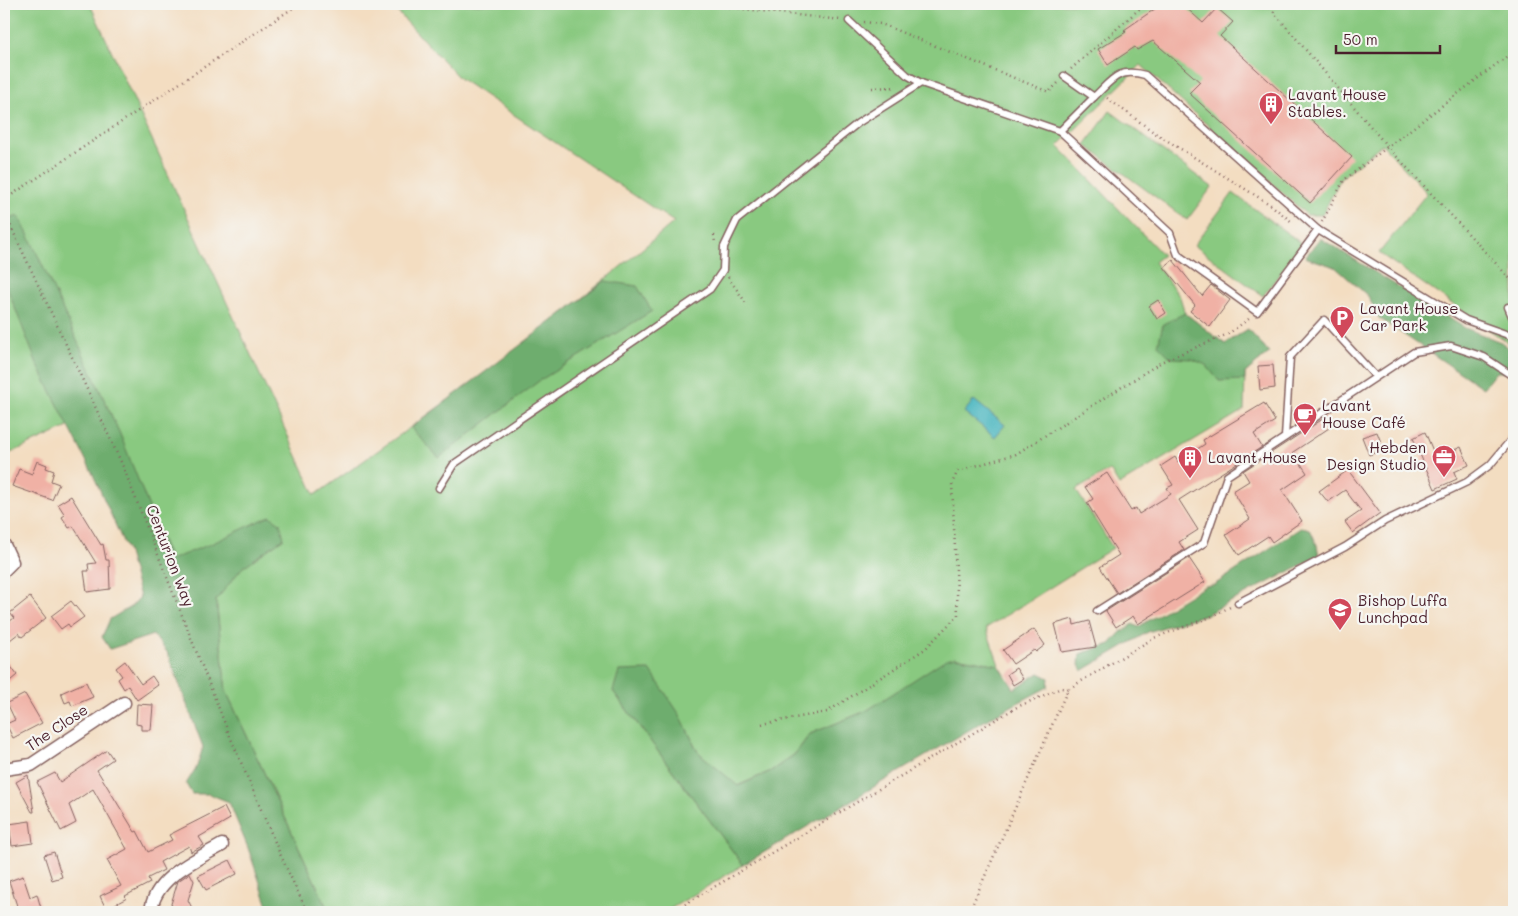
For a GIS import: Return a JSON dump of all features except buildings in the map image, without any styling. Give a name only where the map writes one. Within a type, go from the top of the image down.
[{"type":"street","points":[[4,545],[12,562],[4,570]]},
{"type":"street","name":"The Close","points":[[4,770],[31,765],[124,703]]},
{"type":"street","points":[[151,912],[152,901],[173,874],[222,845]]},
{"type":"lane","points":[[849,20],[920,83],[1060,132],[1170,233],[1178,255],[1258,312],[1318,230]]},
{"type":"lane","points":[[1060,132],[1116,77],[1130,71],[1145,75],[1318,230],[1466,320],[1514,337]]},
{"type":"lane","points":[[1064,76],[1097,95]]},
{"type":"lane","points":[[438,488],[454,464],[710,290],[723,270],[724,247],[737,220],[858,123],[920,83]]},
{"type":"lane","points":[[1508,307],[1514,321]]},
{"type":"lane","points":[[1285,437],[1290,357],[1324,320],[1376,377]]},
{"type":"lane","points":[[1097,611],[1204,543],[1227,476],[1414,352],[1451,346],[1484,357],[1514,377]]},
{"type":"lane","points":[[1238,603],[1345,547],[1385,521],[1467,482],[1490,465],[1514,436]]},
{"type":"path","points":[[4,200],[299,4]]},
{"type":"path","points":[[699,4],[881,24],[1049,92],[1064,76],[1145,4]]},
{"type":"path","points":[[1267,4],[1387,146],[1514,282]]},
{"type":"path","points":[[1318,230],[1344,180],[1514,51]]},
{"type":"path","points":[[872,88],[897,87],[913,78]]},
{"type":"path","points":[[1097,95],[1271,205],[1313,238]]},
{"type":"path","name":"Centurion Way","points":[[4,212],[122,464],[229,734],[276,846],[307,912]]},
{"type":"path","points":[[723,270],[746,303]]},
{"type":"path","points":[[762,724],[826,712],[925,649],[958,615],[952,483],[958,472],[1016,454],[1163,361],[1228,334],[1258,312]]},
{"type":"path","points":[[970,912],[1068,689],[1154,638],[1208,618],[1238,603]]},
{"type":"path","points":[[672,912],[1017,707],[1061,688],[1068,689]]},
{"type":"green space","points":[[4,4],[90,4],[315,495],[407,430],[543,329],[674,222],[459,78],[390,4],[1514,4],[1514,347],[1379,253],[1427,193],[1382,144],[1341,178],[1322,215],[1307,215],[1141,65],[1058,146],[1163,255],[1154,262],[1180,297],[1185,313],[1225,344],[1248,329],[1269,353],[1245,373],[1244,410],[1119,485],[1110,470],[1076,490],[1113,548],[986,628],[999,665],[955,657],[866,711],[810,734],[795,754],[771,771],[737,786],[698,752],[680,715],[613,691],[743,865],[665,912],[329,912],[226,691],[216,600],[170,560],[110,412],[86,419],[4,456]]},
{"type":"green space","points":[[1110,111],[1212,187],[1187,220],[1085,145]]},
{"type":"green space","points":[[1233,193],[1302,244],[1263,296],[1194,245]]},
{"type":"green space","points":[[18,216],[120,434],[170,560],[213,543],[270,516],[280,523],[284,538],[242,568],[216,600],[226,691],[329,912],[270,912],[248,848],[229,802],[209,794],[192,794],[186,784],[197,766],[203,747],[167,652],[153,635],[110,649],[102,637],[110,619],[132,606],[140,597],[128,553],[91,470],[37,364],[4,280],[4,221]]},
{"type":"green space","points":[[1320,238],[1465,328],[1501,342],[1514,352],[1514,372],[1496,372],[1483,388],[1379,318],[1368,296],[1335,267],[1305,257]]},
{"type":"green space","points":[[605,281],[637,286],[652,311],[539,381],[439,458],[411,428]]},
{"type":"green space","points":[[1185,313],[1225,344],[1248,329],[1269,353],[1245,373],[1245,380],[1219,381],[1206,365],[1192,359],[1171,358],[1158,345],[1163,324]]},
{"type":"green space","points":[[1302,527],[1310,529],[1317,545],[1319,556],[1207,614],[1148,632],[1082,671],[1079,665],[1080,654],[1110,644],[1121,632],[1133,624],[1138,627],[1205,586],[1214,585]]},
{"type":"green space","points":[[955,657],[999,665],[1014,689],[1039,673],[1049,678],[1048,687],[991,717],[743,865],[613,691],[619,671],[650,670],[680,715],[698,752],[738,786],[771,771],[795,754],[810,734],[866,711],[946,659]]},
{"type":"water","points":[[974,400],[1005,425],[995,437],[964,412]]},
{"type":"place","name":"Lavant House Stables.","points":[[1271,125]]},
{"type":"place","name":"Lavant House Car Park","points":[[1342,339]]},
{"type":"place","name":"Lavant House Café","points":[[1305,436]]},
{"type":"place","name":"Hebden Design Studio","points":[[1444,478]]},
{"type":"place","name":"Lavant House","points":[[1190,479]]},
{"type":"place","name":"Bishop Luffa Lunchpad","points":[[1340,631]]}]
